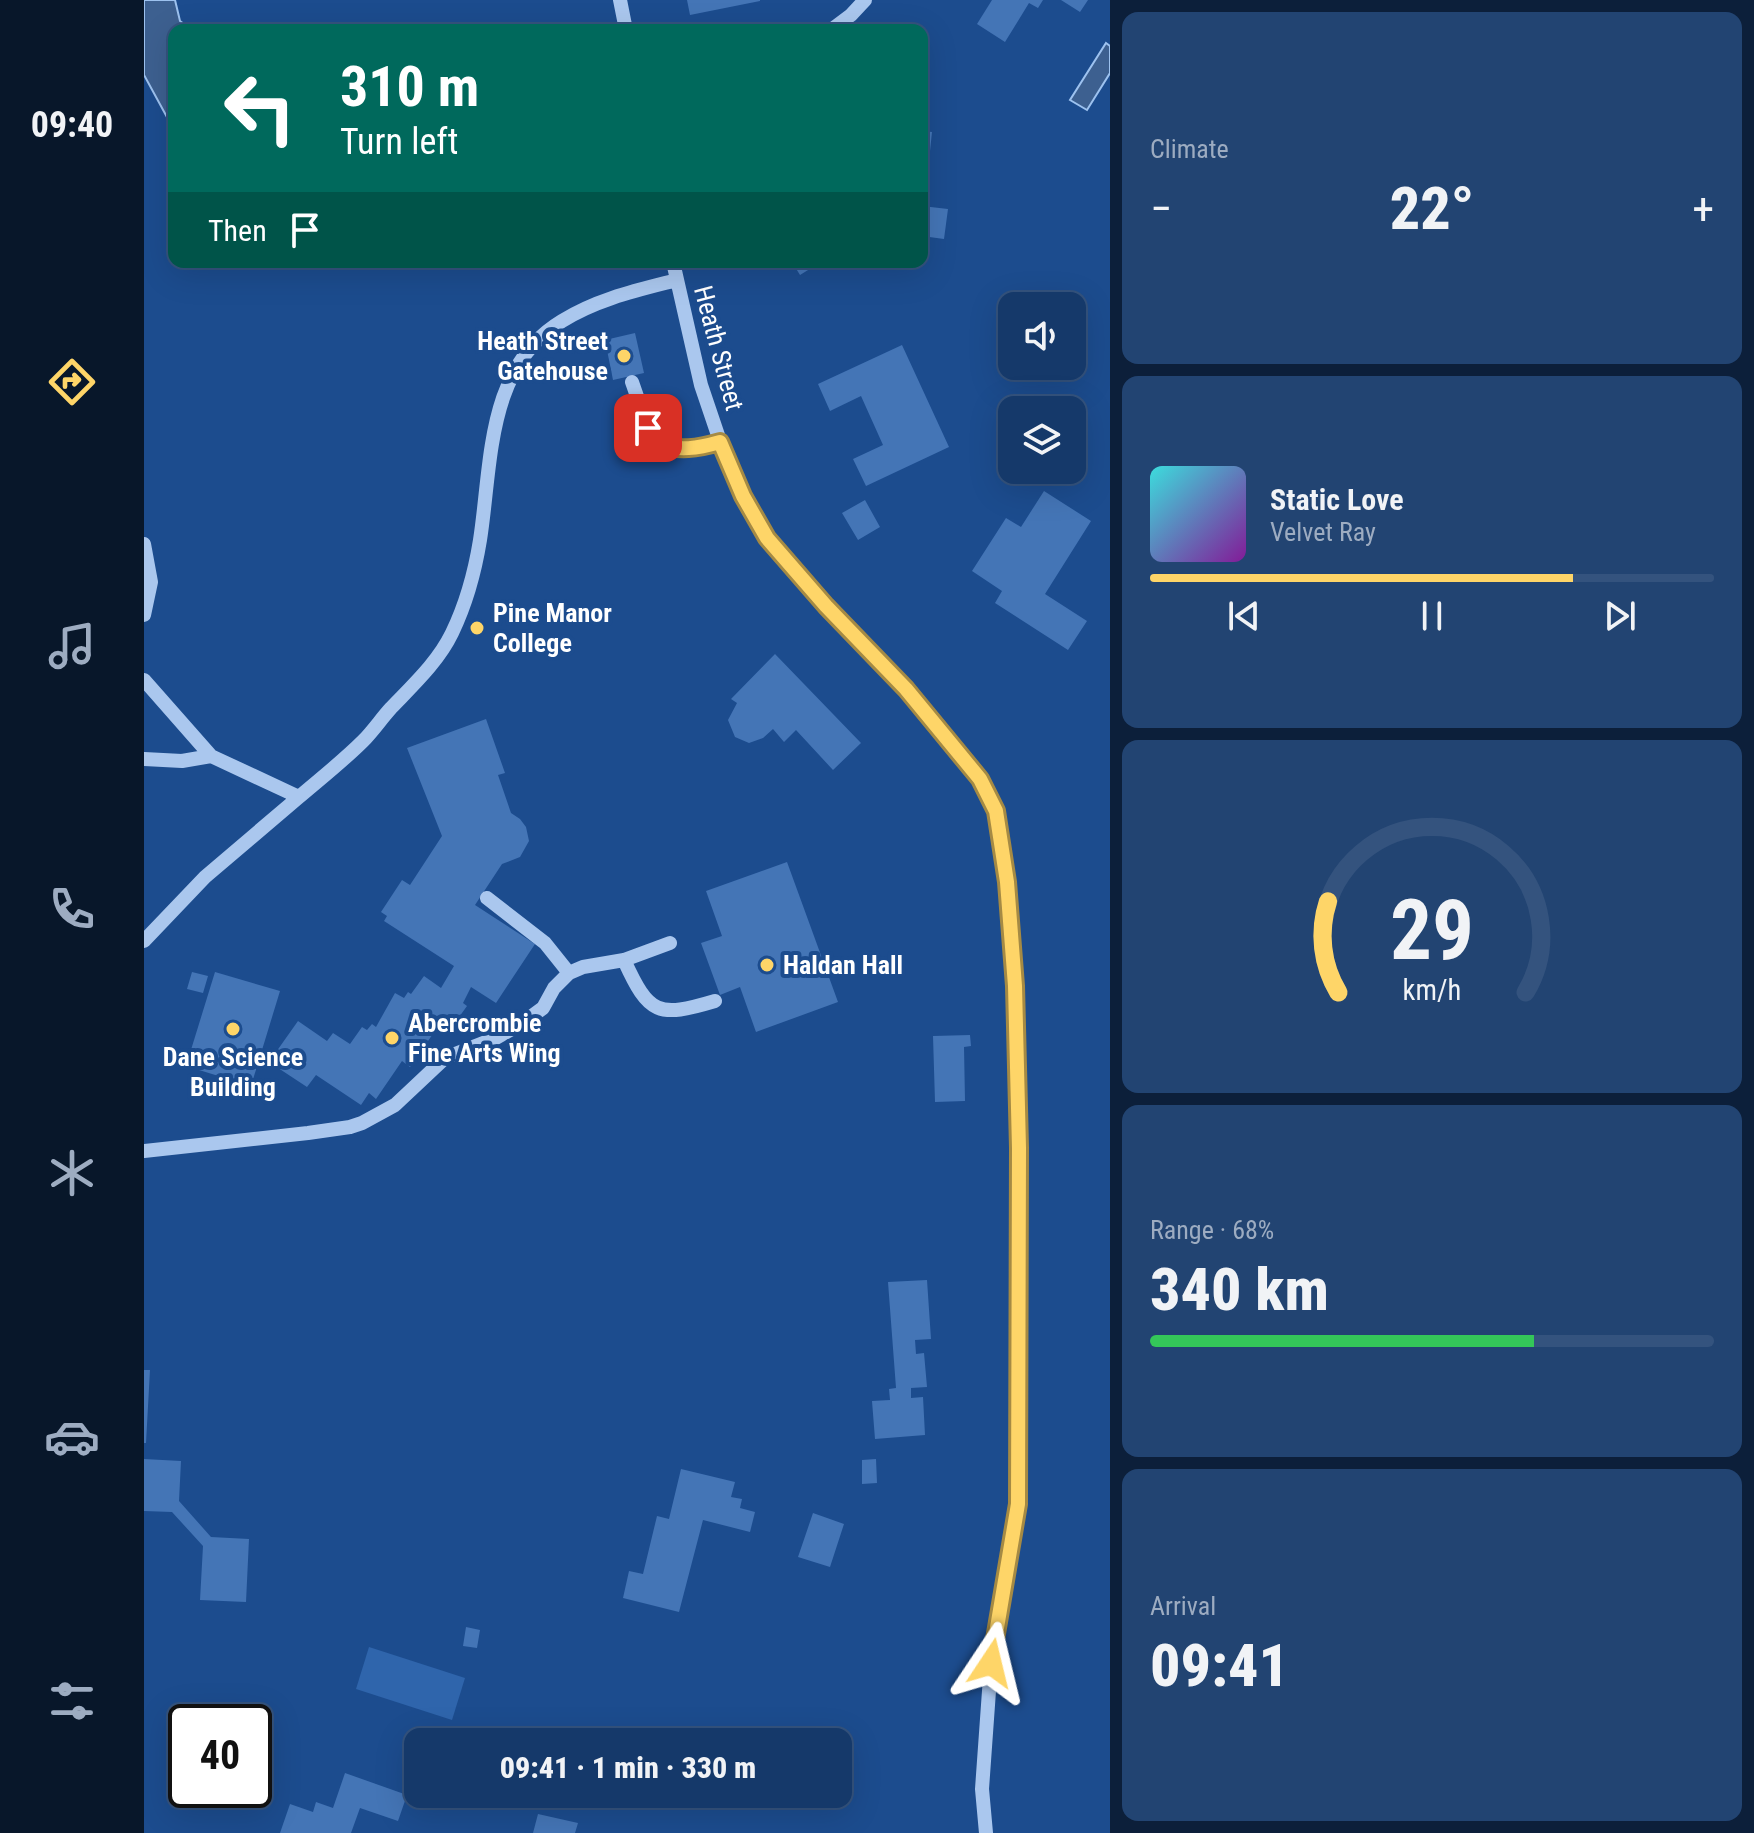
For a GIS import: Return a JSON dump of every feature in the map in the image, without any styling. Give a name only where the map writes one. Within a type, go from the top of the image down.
[{"type":"street","points":[[620,0],[625,24]]},
{"type":"street","points":[[839,24],[865,0]]},
{"type":"street","name":"Heath Street","points":[[674,268],[701,385],[720,442],[747,505],[767,538],[826,606],[906,689],[980,779],[996,811],[1007,882],[1015,986],[1019,1148],[1018,1504],[991,1663],[982,1789],[986,1833]]},
{"type":"street","points":[[144,941],[205,877],[364,740],[425,671],[452,632],[472,576],[480,541],[495,423],[509,381],[520,362],[546,332],[562,320],[592,305],[677,280]]},
{"type":"street","points":[[632,382],[648,428],[657,443],[673,448],[692,448],[720,442]]},
{"type":"street","points":[[144,544],[151,582],[144,615]]},
{"type":"street","points":[[144,680],[211,756],[299,797]]},
{"type":"street","points":[[144,759],[182,761],[211,756]]},
{"type":"street","points":[[487,898],[545,943],[569,973]]},
{"type":"street","points":[[144,1151],[350,1127],[375,1118],[395,1105],[445,1058],[496,1038],[543,1008],[554,988],[569,973],[583,967],[624,960],[670,943]]},
{"type":"street","points":[[624,960],[641,995],[657,1008],[676,1011],[715,1001]]},
{"type":"shaded area","points":[[144,0],[175,0],[180,21],[184,24],[168,24],[168,119],[144,75]]},
{"type":"shaded area","points":[[1106,43],[1110,46],[1110,73],[1087,110],[1070,100]]},
{"type":"shaded area","points":[[369,1647],[465,1678],[452,1720],[356,1689]]},
{"type":"building","points":[[687,0],[760,0],[760,1],[690,15]]},
{"type":"building","points":[[992,0],[1043,0],[1038,8],[1029,3],[1005,42],[977,24]]},
{"type":"building","points":[[1061,0],[1088,0],[1080,12]]},
{"type":"building","points":[[928,132],[932,132],[928,170]]},
{"type":"building","points":[[928,207],[948,209],[944,239],[928,237]]},
{"type":"building","points":[[796,268],[811,268],[800,275]]},
{"type":"building","name":"Heath Street Gatehouse","points":[[635,333],[644,373],[613,380],[605,340]]},
{"type":"building","points":[[902,345],[949,447],[866,486],[853,459],[883,445],[861,396],[830,411],[818,384]]},
{"type":"building","points":[[1044,491],[1091,521],[1045,594],[1087,621],[1068,650],[995,603],[1002,591],[972,571],[1006,518],[1021,527]]},
{"type":"building","points":[[865,500],[880,527],[858,540],[842,513]]},
{"type":"building","points":[[775,654],[861,743],[833,770],[796,730],[784,742],[773,729],[763,738],[749,743],[735,737],[728,720],[737,703],[731,699]]},
{"type":"building","points":[[486,719],[505,773],[498,775],[511,813],[526,827],[529,841],[520,857],[502,864],[475,905],[535,944],[496,1003],[471,987],[463,1003],[467,1006],[447,1034],[437,1028],[410,1067],[402,1061],[376,1099],[369,1093],[361,1105],[316,1075],[307,1087],[269,1062],[298,1021],[327,1041],[333,1033],[350,1044],[362,1027],[367,1030],[372,1024],[376,1027],[395,993],[404,998],[408,992],[411,994],[424,976],[441,988],[454,966],[384,921],[387,916],[381,912],[402,880],[410,885],[442,836],[407,748]]},
{"type":"building","name":"Haldan Hall","points":[[787,862],[838,1002],[756,1032],[740,987],[720,995],[701,943],[722,936],[706,891]]},
{"type":"building","points":[[192,972],[208,976],[203,993],[187,989]]},
{"type":"building","name":"Dane Science Building","points":[[215,972],[280,991],[251,1086],[186,1066]]},
{"type":"building","points":[[970,1035],[971,1046],[964,1047],[965,1101],[935,1102],[933,1036]]},
{"type":"building","points":[[927,1280],[931,1339],[915,1340],[916,1354],[924,1353],[927,1387],[911,1388],[911,1398],[923,1397],[925,1435],[875,1439],[872,1401],[890,1400],[889,1389],[896,1388],[888,1282]]},
{"type":"building","points":[[144,1370],[150,1370],[146,1443],[144,1443]]},
{"type":"building","points":[[144,1459],[181,1461],[179,1501],[211,1537],[249,1539],[246,1602],[200,1600],[203,1546],[172,1512],[144,1511]]},
{"type":"building","points":[[876,1459],[877,1483],[862,1484],[862,1460]]},
{"type":"building","points":[[681,1469],[735,1482],[731,1497],[742,1499],[740,1508],[755,1512],[750,1532],[703,1520],[679,1612],[623,1598],[629,1571],[643,1574],[657,1516],[669,1519]]},
{"type":"building","points":[[813,1513],[844,1524],[830,1567],[798,1557]]},
{"type":"building","points":[[466,1627],[480,1630],[477,1648],[463,1646]]},
{"type":"building","points":[[345,1773],[404,1794],[398,1821],[360,1808],[351,1833],[280,1833],[290,1804],[313,1812],[316,1802],[333,1808]]},
{"type":"building","points":[[538,1814],[578,1823],[575,1833],[533,1833]]},
{"type":"place","name":"Heath Street Gatehouse","points":[[624,356]]},
{"type":"place","name":"Pine Manor College","points":[[477,628]]},
{"type":"place","name":"Haldan Hall","points":[[767,965]]},
{"type":"place","name":"Dane Science Building","points":[[233,1029]]},
{"type":"place","name":"Abercrombie Fine Arts Wing","points":[[392,1038]]},
{"type":"route","points":[[648,428],[653,440],[673,448],[692,448],[720,442],[751,513],[767,538],[826,606],[906,689],[980,779],[996,811],[1007,882],[1015,986],[1019,1148],[1018,1504],[991,1663]]}]
